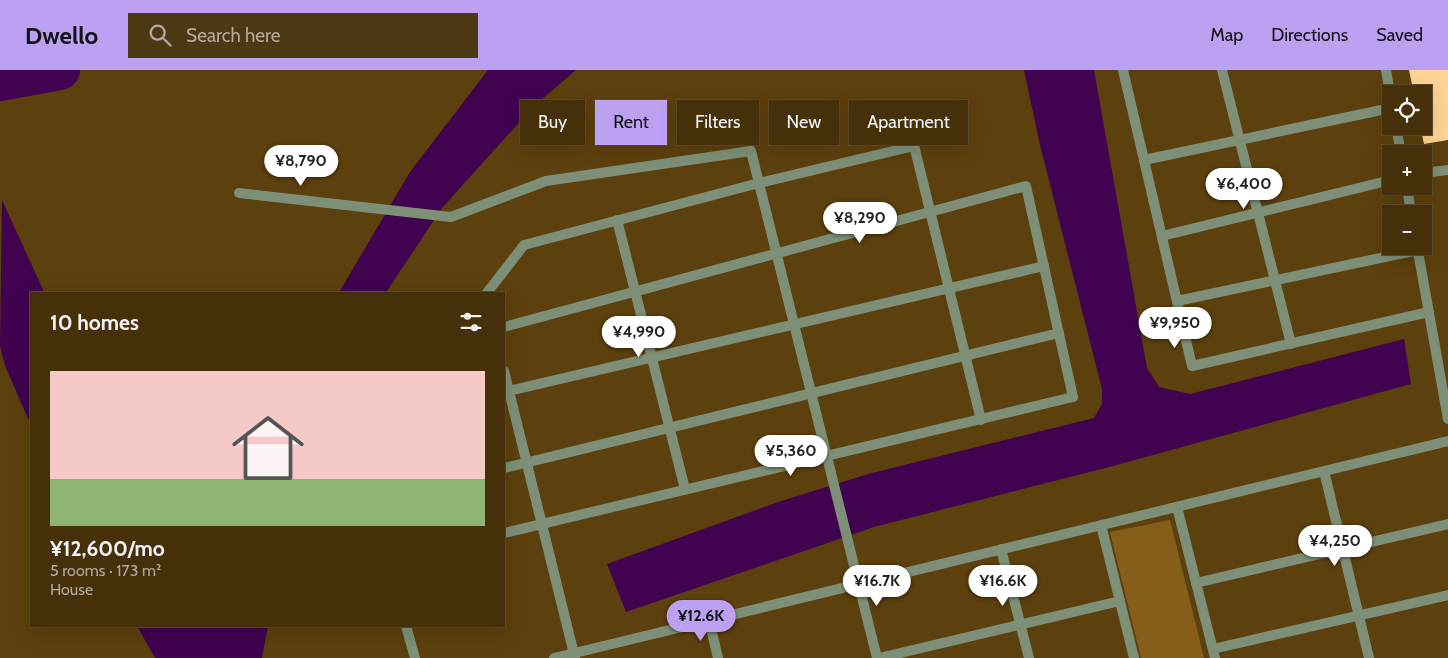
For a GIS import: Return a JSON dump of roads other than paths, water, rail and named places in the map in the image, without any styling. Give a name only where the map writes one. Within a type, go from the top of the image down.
[{"type":"street","points":[[1123,70],[1192,366],[1429,312]]},
{"type":"street","points":[[1222,70],[1291,344]]},
{"type":"street","points":[[1386,70],[1389,85]]},
{"type":"street","points":[[1144,160],[1382,110]]},
{"type":"street","points":[[488,292],[524,245],[913,142],[982,420]]},
{"type":"street","points":[[240,193],[451,217],[546,181],[751,151],[878,658],[1120,601]]},
{"type":"street","points":[[1432,172],[1448,170]]},
{"type":"street","points":[[1162,236],[1382,182]]},
{"type":"street","points":[[505,327],[1026,186],[1073,397],[505,533]]},
{"type":"street","points":[[617,220],[685,489]]},
{"type":"street","points":[[1177,301],[1387,255]]},
{"type":"street","points":[[1419,255],[1448,419]]},
{"type":"street","points":[[509,392],[1044,266]]},
{"type":"street","points":[[505,468],[1059,333]]},
{"type":"street","points":[[505,375],[575,656]]},
{"type":"street","points":[[554,658],[575,656],[708,620],[1448,441]]},
{"type":"street","points":[[1324,471],[1369,658]]},
{"type":"street","points":[[1177,507],[1214,654],[1359,616],[1448,596]]},
{"type":"street","points":[[1196,583],[1448,524]]},
{"type":"street","points":[[1101,525],[1134,658]]},
{"type":"street","points":[[1001,549],[1029,658]]},
{"type":"street","points":[[708,620],[718,658]]},
{"type":"street","points":[[406,627],[415,658]]},
{"type":"waterway","points":[[0,81],[60,70]]}]
